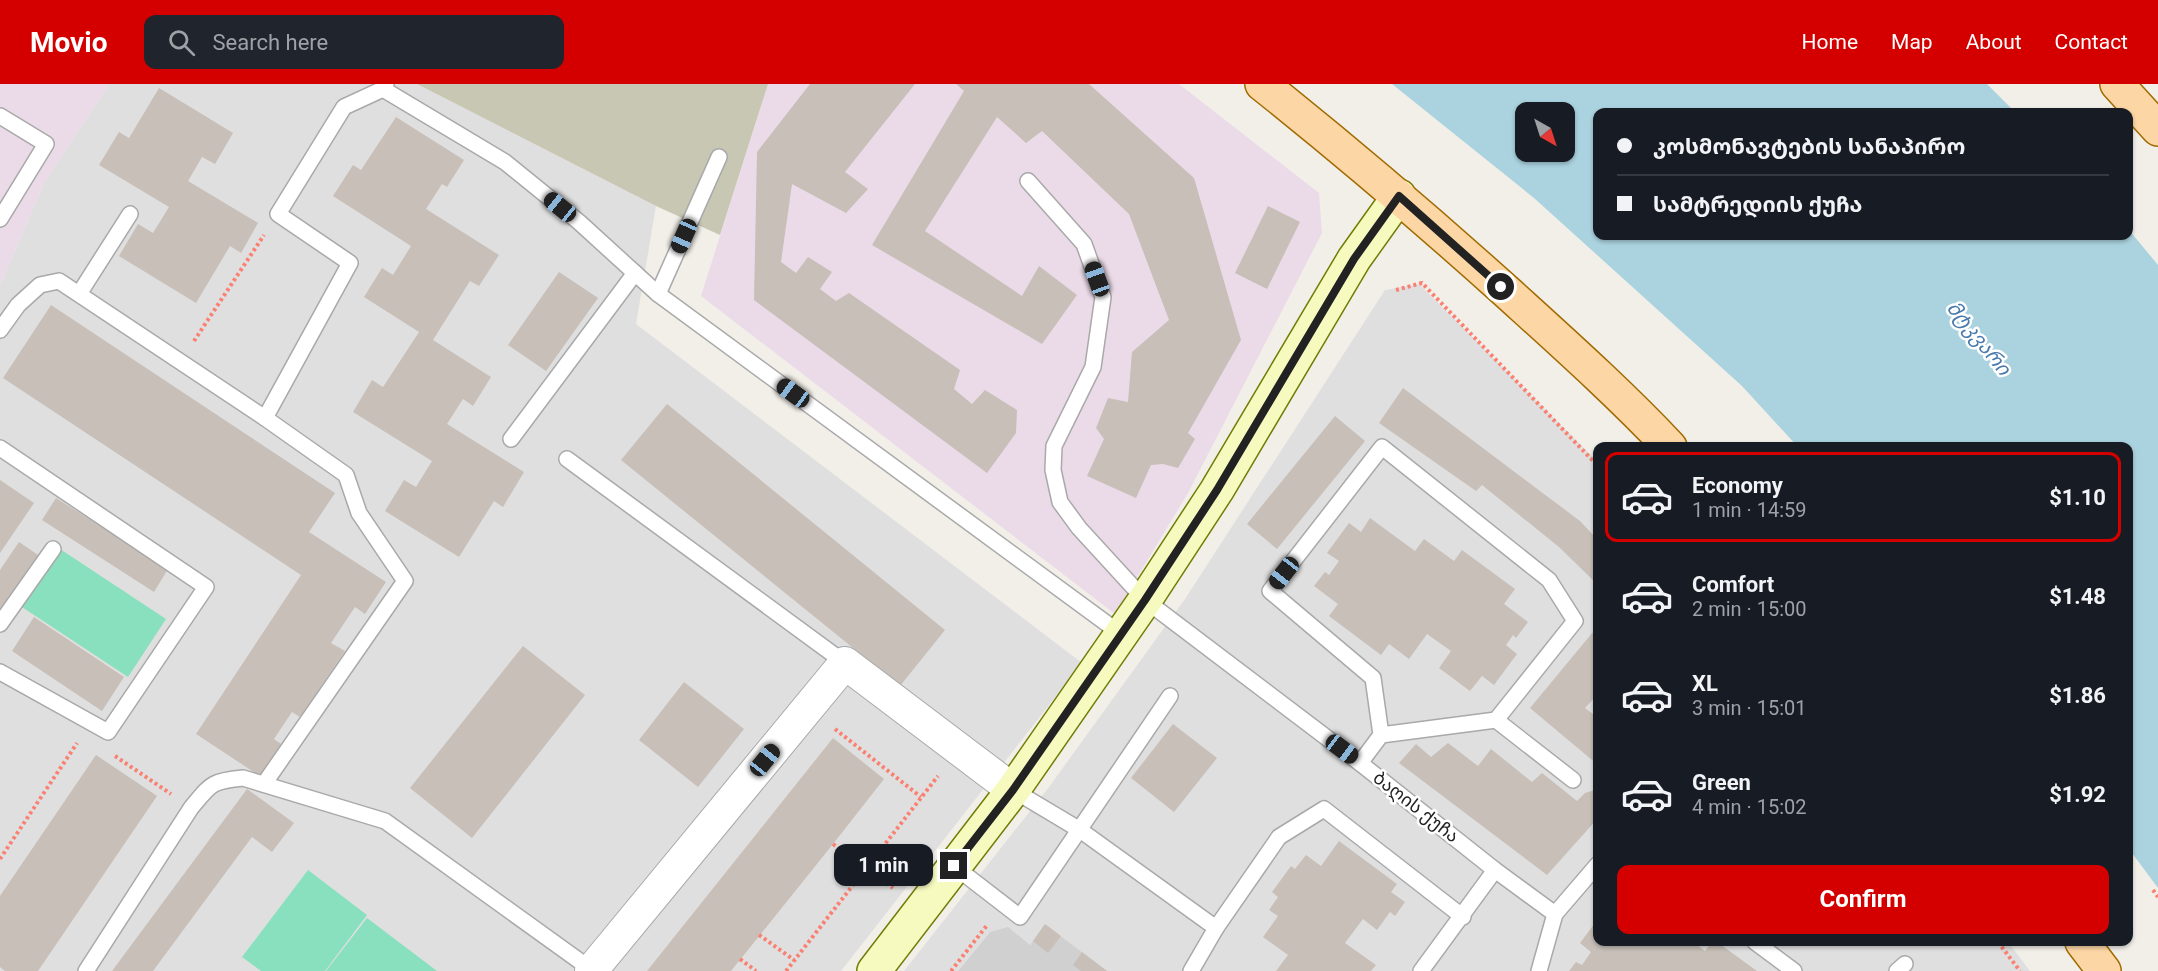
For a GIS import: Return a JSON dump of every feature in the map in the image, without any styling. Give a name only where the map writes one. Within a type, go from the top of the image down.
[{"type":"main road","points":[[1262,84],[1399,196],[1564,344],[1665,442]]},
{"type":"main road","points":[[2117,84],[2158,129]]},
{"type":"main road","points":[[2085,946],[2103,971]]},
{"type":"street","points":[[874,971],[1013,790],[1145,600],[1217,490],[1354,259],[1399,196]]},
{"type":"street","points":[[591,970],[845,663],[1013,790]]},
{"type":"lane","points":[[265,418],[350,262],[278,214],[344,107],[385,87],[505,162],[579,222],[658,294],[1121,634]]},
{"type":"lane","points":[[0,116],[46,144],[0,219]]},
{"type":"lane","points":[[658,294],[719,157]]},
{"type":"lane","name":"ბაღის ქუჩა","points":[[1028,181],[1084,244],[1103,297],[1094,367],[1054,446],[1053,470],[1060,502],[1079,528],[1145,600],[1555,914]]},
{"type":"lane","points":[[79,294],[130,214]]},
{"type":"lane","points":[[511,439],[635,273]]},
{"type":"lane","points":[[0,330],[18,305],[40,285],[59,281],[265,418],[346,475],[359,513],[405,581],[264,784]]},
{"type":"lane","points":[[1360,763],[1380,735],[1373,678],[1270,591],[1382,447],[1549,580],[1575,621],[1496,720],[1380,735]]},
{"type":"lane","points":[[0,448],[206,587],[108,732],[0,672]]},
{"type":"lane","points":[[567,459],[845,663]]},
{"type":"lane","points":[[0,624],[53,549]]},
{"type":"lane","points":[[954,866],[1020,917],[1170,696]]},
{"type":"lane","points":[[1496,720],[1573,780]]},
{"type":"lane","points":[[86,971],[191,808],[211,784],[243,778],[385,821],[591,970]]},
{"type":"lane","points":[[1013,790],[1080,830],[1216,928]]},
{"type":"lane","points":[[1191,971],[1216,928],[1280,837],[1324,809],[1463,916]]},
{"type":"lane","points":[[1421,971],[1495,870]]},
{"type":"lane","points":[[1539,971],[1555,914],[1593,870]]},
{"type":"lane","points":[[1760,946],[1794,971]]},
{"type":"path","points":[[180,363],[278,214]]},
{"type":"path","points":[[1396,290],[1422,283],[1593,461]]},
{"type":"path","points":[[808,708],[921,797]]},
{"type":"path","points":[[0,859],[91,722]]},
{"type":"path","points":[[108,732],[112,754],[191,808]]},
{"type":"path","points":[[786,971],[958,749]]},
{"type":"path","points":[[833,844],[921,909]]},
{"type":"path","points":[[2153,890],[2158,897]]},
{"type":"path","points":[[951,971],[1004,905]]},
{"type":"path","points":[[759,935],[794,960]]},
{"type":"path","points":[[2001,946],[2020,971]]},
{"type":"path","points":[[740,959],[756,971]]},
{"type":"shaded area","points":[[0,84],[109,84],[43,185],[0,285]]},
{"type":"shaded area","points":[[109,84],[417,84],[656,206],[636,324],[1082,663],[841,971],[0,971],[0,285],[43,185]]},
{"type":"shaded area","points":[[417,84],[768,84],[720,235],[656,206]]},
{"type":"shaded area","points":[[768,84],[1179,84],[1319,193],[1322,233],[1188,493],[1115,614],[701,296]]},
{"type":"shaded area","points":[[1419,284],[1593,457],[1593,946],[2011,946],[2030,971],[1107,971],[1045,924],[1030,945],[990,932],[958,971],[904,971],[1049,787],[1185,599],[1385,290]]},
{"type":"shaded area","points":[[1045,924],[1107,971],[958,971],[990,932],[1008,927],[1030,945]]},
{"type":"green space","points":[[60,549],[166,619],[128,677],[22,607]]},
{"type":"green space","points":[[308,870],[367,915],[325,971],[261,971],[242,957]]},
{"type":"green space","points":[[367,918],[437,971],[326,971]]},
{"type":"water","name":"მტკვარი","points":[[1392,84],[1987,84],[2011,108],[1593,108],[1593,240],[2133,240],[2133,235],[2158,265],[2158,888],[2133,854],[2133,442],[1793,442],[1742,386],[1534,198]]},
{"type":"building","points":[[810,84],[915,84],[845,172],[868,189],[846,213],[792,184],[781,262],[796,273],[808,257],[832,272],[820,289],[836,301],[849,293],[960,370],[954,389],[972,404],[985,390],[1017,410],[1016,433],[987,473],[754,300],[757,152]]},
{"type":"building","points":[[956,84],[1089,84],[1194,178],[1241,340],[1188,433],[1195,439],[1178,468],[1163,464],[1151,465],[1136,498],[1087,476],[1104,439],[1096,428],[1108,398],[1128,402],[1132,352],[1169,320],[1129,214],[1042,131],[1026,143],[997,117],[925,231],[1022,296],[1039,266],[1077,295],[1042,344],[872,245],[964,91]]},
{"type":"building","points":[[159,88],[233,133],[215,164],[202,157],[188,181],[258,223],[241,253],[230,246],[196,303],[119,256],[138,224],[153,233],[169,207],[99,165],[119,132],[129,138]]},
{"type":"building","points":[[396,117],[464,160],[447,187],[442,184],[426,209],[499,255],[479,286],[470,281],[433,340],[491,377],[473,406],[463,399],[447,424],[524,472],[503,507],[494,501],[459,557],[385,511],[404,480],[416,487],[432,461],[353,412],[372,380],[383,387],[419,332],[364,297],[382,268],[393,275],[411,246],[333,196],[353,165],[361,170]]},
{"type":"building","points":[[1268,206],[1300,222],[1267,289],[1235,273]]},
{"type":"building","points":[[559,272],[598,298],[546,371],[508,345]]},
{"type":"building","points":[[51,305],[335,493],[309,532],[386,582],[365,614],[355,607],[331,643],[345,651],[300,717],[292,712],[274,739],[284,746],[263,778],[196,734],[301,575],[3,378]]},
{"type":"building","points":[[1403,388],[1580,521],[1593,535],[1593,580],[1559,547],[1482,485],[1476,491],[1379,423]]},
{"type":"building","points":[[667,404],[945,630],[900,686],[621,460]]},
{"type":"building","points":[[1335,416],[1365,441],[1277,549],[1247,524]]},
{"type":"building","points":[[0,480],[34,503],[0,553]]},
{"type":"building","points":[[56,498],[168,569],[154,592],[42,520]]},
{"type":"building","points":[[1370,518],[1415,551],[1424,539],[1454,561],[1462,550],[1515,589],[1504,604],[1528,622],[1516,638],[1513,635],[1506,645],[1517,654],[1494,685],[1482,676],[1470,691],[1439,668],[1451,651],[1427,634],[1409,659],[1389,644],[1381,655],[1329,616],[1338,604],[1314,586],[1325,572],[1329,575],[1339,561],[1327,553],[1349,523],[1361,532]]},
{"type":"building","points":[[19,542],[41,557],[0,615],[0,570]]},
{"type":"building","points":[[34,617],[124,677],[102,711],[12,651]]},
{"type":"building","points":[[1593,632],[1593,699],[1585,708],[1593,714],[1593,761],[1530,708]]},
{"type":"building","points":[[523,646],[585,695],[472,838],[410,788]]},
{"type":"building","points":[[684,682],[744,729],[698,787],[639,740]]},
{"type":"building","points":[[1173,724],[1217,758],[1174,812],[1131,778]]},
{"type":"building","points":[[833,738],[884,779],[833,844],[731,971],[647,971]]},
{"type":"building","points":[[1448,743],[1478,766],[1491,749],[1532,782],[1542,773],[1577,801],[1585,793],[1593,791],[1593,824],[1547,875],[1399,763],[1416,744],[1431,757]]},
{"type":"building","points":[[96,755],[157,796],[38,971],[5,971],[0,967],[0,896]]},
{"type":"building","points":[[247,789],[294,823],[272,852],[252,837],[153,971],[112,971]]},
{"type":"building","points":[[1339,841],[1397,884],[1391,892],[1405,902],[1395,916],[1390,912],[1377,930],[1363,919],[1345,943],[1376,965],[1371,971],[1276,971],[1288,955],[1263,937],[1278,916],[1269,910],[1278,897],[1272,892],[1291,866],[1295,869],[1306,855],[1321,866]]},
{"type":"building","points":[[1045,924],[1061,936],[1048,953],[1033,941]]},
{"type":"building","points":[[1593,926],[1593,946],[1698,946],[1705,951],[1709,946],[1723,946],[1757,971],[1569,971],[1576,962],[1582,965],[1591,952],[1580,943]]},
{"type":"building","points":[[1082,952],[1107,971],[1081,971],[1073,965]]},
{"type":"route","points":[[954,866],[1013,790],[1145,600],[1217,490],[1354,259],[1399,196],[1501,287]]}]
